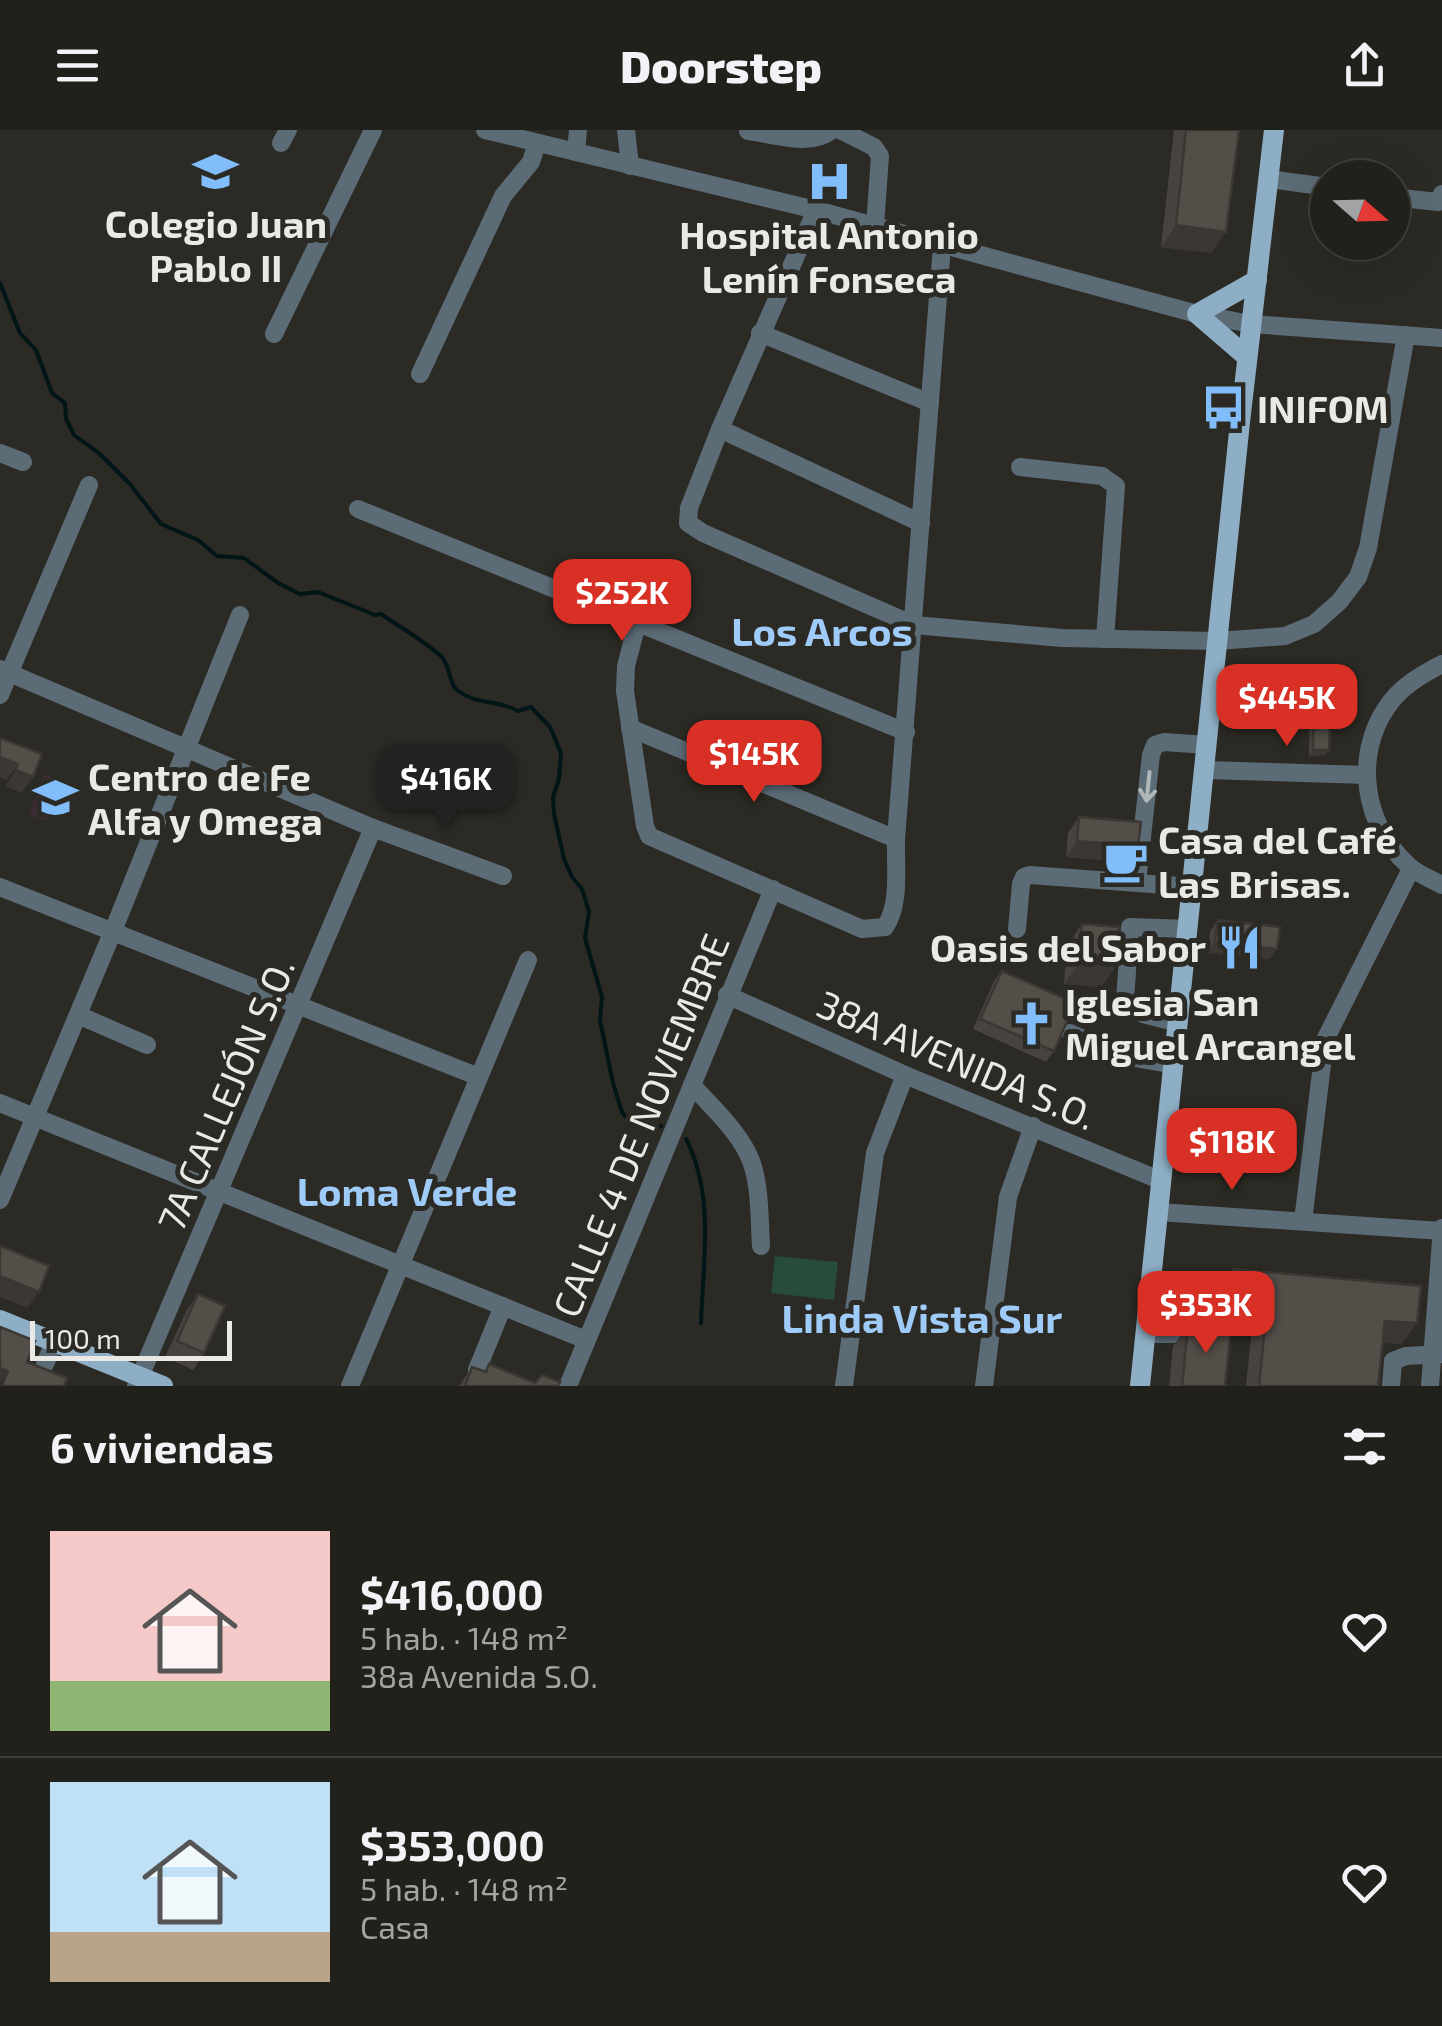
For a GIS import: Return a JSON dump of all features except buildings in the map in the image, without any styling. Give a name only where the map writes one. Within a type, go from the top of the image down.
[{"type":"main road","points":[[1140,1386],[1146,1334],[1158,1306],[1158,1212],[1274,130]]},
{"type":"main road","points":[[1247,357],[1197,314],[1257,280]]},
{"type":"main road","points":[[0,1320],[138,1381],[163,1386]]},
{"type":"street","points":[[274,334],[373,130]]},
{"type":"street","points":[[485,130],[816,210],[1197,314],[1251,324],[1442,338]]},
{"type":"street","points":[[576,152],[578,130]]},
{"type":"street","points":[[626,130],[630,166]]},
{"type":"street","points":[[748,131],[808,139],[820,138],[832,130]]},
{"type":"street","points":[[840,130],[863,140],[880,156],[875,226]]},
{"type":"street","points":[[420,374],[503,196],[532,162],[538,143]]},
{"type":"street","points":[[1268,179],[1310,185]]},
{"type":"street","points":[[1410,200],[1438,202],[1442,194]]},
{"type":"street","points":[[816,210],[720,429],[689,508],[688,523],[914,625],[1105,639],[1217,641],[1285,636],[1314,624],[1339,602],[1358,577],[1368,548],[1406,335]]},
{"type":"street","points":[[637,624],[626,666],[625,690],[649,836],[862,929],[885,927],[892,918],[894,904],[942,244]]},
{"type":"street","points":[[760,333],[930,403]]},
{"type":"street","points":[[720,429],[921,523]]},
{"type":"street","points":[[0,453],[23,462]]},
{"type":"street","points":[[1020,468],[1102,476],[1116,486],[1105,639]]},
{"type":"street","points":[[0,694],[5,671],[90,485]]},
{"type":"street","points":[[358,509],[906,732]]},
{"type":"street","points":[[0,1200],[114,930],[240,614]]},
{"type":"street","points":[[1442,664],[1411,681],[1387,707],[1371,740],[1367,775],[1369,800],[1392,849],[1412,869],[1442,885]]},
{"type":"street","points":[[5,671],[373,828],[503,876]]},
{"type":"street","points":[[630,728],[896,839]]},
{"type":"street","points":[[1137,882],[1155,746],[1164,742],[1208,745]]},
{"type":"street","points":[[1205,770],[1367,775]]},
{"type":"street","name":"7A CALLEJÓN S.O.","points":[[138,1381],[373,828]]},
{"type":"street","points":[[1302,1221],[1325,1040],[1412,869]]},
{"type":"street","points":[[1018,930],[1021,884],[1030,875],[1192,887]]},
{"type":"street","points":[[0,886],[479,1076]]},
{"type":"street","name":"CALLE 4 DE NOVIEMBRE","points":[[568,1386],[774,889]]},
{"type":"street","points":[[1178,1023],[1143,1014],[1125,1001],[1130,927],[1188,930]]},
{"type":"street","points":[[350,1386],[528,960]]},
{"type":"street","name":"38A AVENIDA S.O.","points":[[727,995],[905,1075],[1162,1180]]},
{"type":"street","points":[[78,1015],[147,1044]]},
{"type":"street","points":[[1070,1034],[1124,1056],[1174,1065]]},
{"type":"street","points":[[844,1386],[875,1153],[905,1075]]},
{"type":"street","points":[[692,1085],[748,1154],[758,1202],[761,1246]]},
{"type":"street","points":[[0,1103],[586,1340]]},
{"type":"street","points":[[984,1386],[1008,1197],[1033,1126]]},
{"type":"street","points":[[1158,1212],[1442,1230],[1437,1354],[1430,1386]]},
{"type":"street","points":[[503,1306],[477,1370],[520,1386]]},
{"type":"street","points":[[1146,1334],[1175,1334]]},
{"type":"street","points":[[46,1364],[54,1342]]},
{"type":"street","points":[[1391,1386],[1393,1361],[1437,1354]]},
{"type":"shaded area","name":"Centro de Fe Alfa y Omega","points":[[44,774],[79,788],[69,815],[51,809],[46,821],[29,814]]},
{"type":"green space","points":[[775,1256],[838,1262],[834,1300],[771,1293]]},
{"type":"waterway","points":[[0,283],[20,333],[36,350],[52,393],[65,403],[66,419],[74,435],[130,484],[161,524],[198,540],[217,556],[244,558],[300,594],[318,592],[381,614],[441,656],[458,691],[518,711],[531,707],[550,727],[561,753],[554,814],[564,859],[582,889],[589,912],[585,938],[602,997],[600,1020],[613,1083],[622,1112],[632,1125],[646,1130],[661,1126]]},
{"type":"waterway","points":[[686,1139],[695,1160],[704,1206],[701,1323]]},
{"type":"place","name":"Colegio Juan Pablo II","points":[[216,171]]},
{"type":"place","name":"Hospital Antonio Lenín Fonseca","points":[[829,182]]},
{"type":"place","name":"INIFOM","points":[[1224,408]]},
{"type":"place","name":"Centro de Fe Alfa y Omega","points":[[55,798]]},
{"type":"place","name":"Casa del Café Las Brisas.","points":[[1125,861]]},
{"type":"place","name":"Oasis del Sabor","points":[[1239,947]]},
{"type":"place","name":"Iglesia San Miguel Arcangel","points":[[1032,1023]]},
{"type":"district","name":"Los Arcos","points":[[822,630]]},
{"type":"district","name":"Loma Verde","points":[[407,1190]]},
{"type":"district","name":"Linda Vista Sur","points":[[922,1317]]}]
